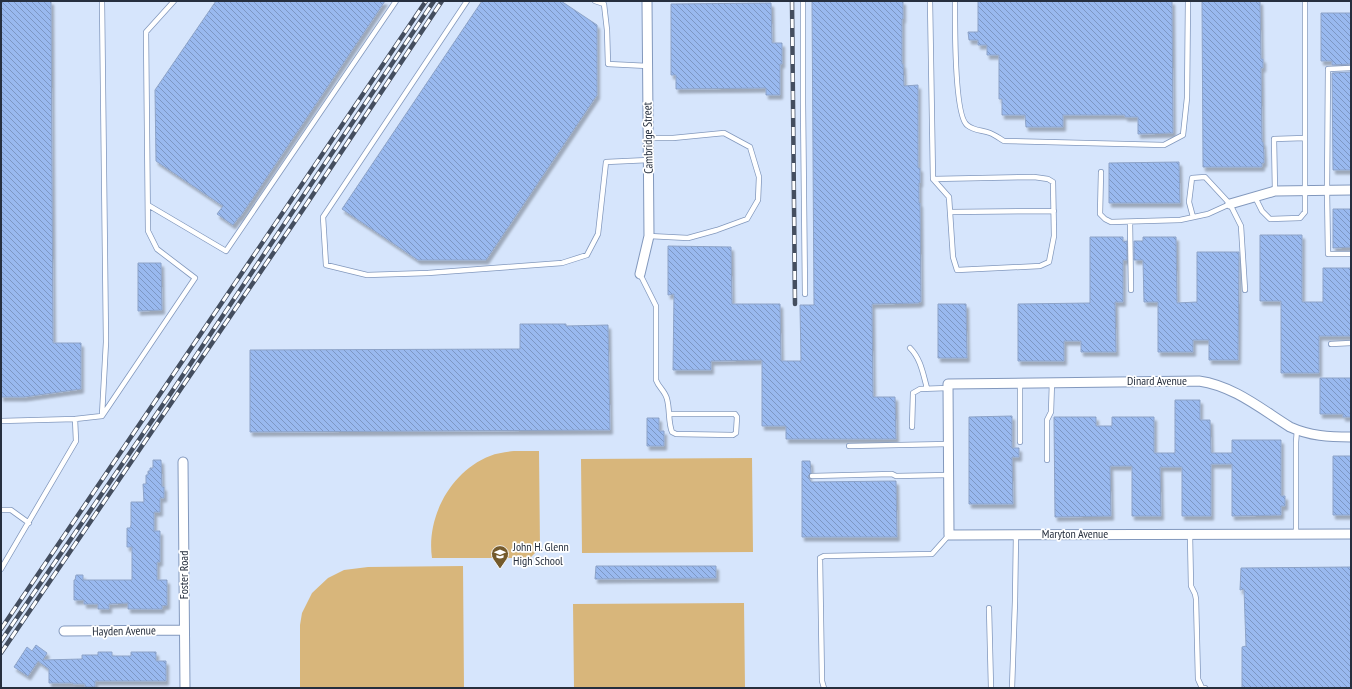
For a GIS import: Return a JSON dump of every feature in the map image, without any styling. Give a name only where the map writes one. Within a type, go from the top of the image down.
[{"type":"street","name":"Cambridge Street","points":[[640,274],[649,236],[647,1]]},
{"type":"street","points":[[1230,204],[1275,191],[1351,190]]},
{"type":"street","name":"Dinard Avenue","points":[[948,386],[1020,382],[1210,382],[1229,389],[1297,430],[1320,436],[1351,437]]},
{"type":"street","points":[[948,386],[949,534]]},
{"type":"street","name":"Foster Road","points":[[183,462],[185,688]]},
{"type":"street","name":"Maryton Avenue","points":[[949,534],[1351,534]]},
{"type":"street","name":"Hayden Avenue","points":[[64,631],[184,630]]},
{"type":"lane","points":[[102,1],[106,342],[102,416]]},
{"type":"lane","points":[[1,421],[75,419],[102,416],[195,278],[157,249],[148,231],[146,32],[174,1]]},
{"type":"lane","points":[[148,206],[226,251],[396,1]]},
{"type":"lane","points":[[467,1],[323,217],[326,265],[367,276],[562,263],[587,255],[598,234],[606,162],[649,160]]},
{"type":"lane","points":[[595,1],[604,4],[607,30],[608,64],[648,66]]},
{"type":"lane","points":[[803,1],[805,294]]},
{"type":"lane","points":[[930,1],[933,179],[949,197],[953,257],[956,270],[1040,266],[1049,262],[1054,236],[1053,182],[1048,179],[1034,177],[933,179]]},
{"type":"lane","points":[[955,1],[956,57],[960,109],[966,124],[975,130],[990,133],[1004,141],[1164,145],[1183,135],[1187,98],[1188,1]]},
{"type":"lane","points":[[1255,196],[1262,211],[1270,219],[1300,218],[1305,212],[1305,1]]},
{"type":"lane","points":[[1351,68],[1328,68],[1327,190],[1328,254],[1351,254]]},
{"type":"lane","points":[[648,138],[673,138],[724,133],[750,147],[759,177],[758,200],[747,219],[717,230],[688,238],[649,236]]},
{"type":"lane","points":[[1275,191],[1274,139],[1305,138]]},
{"type":"lane","points":[[1101,172],[1100,214],[1111,222],[1180,220],[1208,214],[1230,204]]},
{"type":"lane","points":[[1192,218],[1189,202],[1192,178],[1205,177],[1230,204],[1242,226],[1244,290]]},
{"type":"lane","points":[[950,212],[1054,211]]},
{"type":"lane","points":[[1130,222],[1131,290]]},
{"type":"lane","points":[[640,274],[656,306],[656,380],[658,386],[665,392],[668,402],[670,428],[672,432],[676,434],[733,435],[736,433],[736,414],[669,414]]},
{"type":"lane","points":[[1331,344],[1351,343]]},
{"type":"lane","points":[[910,348],[916,355],[921,366],[927,388]]},
{"type":"lane","points":[[1020,382],[1020,442]]},
{"type":"lane","points":[[1047,460],[1047,420],[1051,412],[1052,382]]},
{"type":"lane","points":[[912,427],[913,393],[920,389],[948,386]]},
{"type":"lane","points":[[1,569],[76,441],[75,419]]},
{"type":"lane","points":[[1296,534],[1297,430]]},
{"type":"lane","points":[[849,446],[949,444]]},
{"type":"lane","points":[[812,476],[892,474],[896,476],[949,475]]},
{"type":"lane","points":[[1,510],[10,510],[29,522]]},
{"type":"lane","points":[[824,688],[822,681],[820,558],[824,556],[932,554],[949,534]]},
{"type":"lane","points":[[1012,688],[1016,534]]},
{"type":"lane","points":[[1190,534],[1191,586],[1196,599],[1198,680],[1202,688],[1205,688]]},
{"type":"lane","points":[[989,608],[990,688]]},
{"type":"shaded area","points":[[514,451],[539,451],[540,548],[530,558],[432,558],[431,542],[437,512],[444,497],[453,484],[464,472],[476,463],[493,455]]},
{"type":"shaded area","points":[[752,458],[753,552],[582,553],[581,459]]},
{"type":"shaded area","points":[[463,566],[464,688],[300,688],[300,625],[302,613],[312,593],[328,578],[344,570],[368,567]]},
{"type":"shaded area","points":[[744,603],[745,688],[574,688],[573,604]]},
{"type":"building","points":[[1,1],[51,1],[53,343],[81,343],[81,389],[24,397],[1,397]]},
{"type":"building","points":[[216,1],[385,1],[240,217],[233,225],[217,214],[223,206],[156,161],[155,90]]},
{"type":"building","points":[[482,1],[561,1],[597,25],[597,95],[486,260],[418,260],[342,209]]},
{"type":"building","points":[[812,1],[903,1],[902,64],[904,86],[918,85],[921,302],[872,304],[873,397],[895,397],[896,439],[786,439],[786,426],[762,426],[762,360],[711,361],[711,370],[673,370],[674,294],[668,295],[668,246],[731,247],[732,304],[780,304],[781,361],[801,361],[800,305],[814,305]]},
{"type":"building","points":[[978,1],[1172,1],[1173,133],[1138,134],[1138,117],[1125,117],[1125,115],[1063,115],[1063,127],[1026,127],[1025,115],[1002,115],[1002,99],[999,99],[999,55],[987,55],[987,45],[978,45],[978,40],[969,40],[968,32],[978,32]]},
{"type":"building","points":[[1202,1],[1260,1],[1261,59],[1263,59],[1263,68],[1261,68],[1262,142],[1264,163],[1262,163],[1262,167],[1203,167]]},
{"type":"building","points":[[771,3],[772,43],[782,43],[780,95],[766,95],[766,88],[676,89],[676,75],[671,75],[671,4]]},
{"type":"building","points":[[1321,13],[1351,13],[1351,64],[1332,65],[1332,61],[1321,61]]},
{"type":"building","points":[[1351,72],[1351,170],[1333,170],[1332,73]]},
{"type":"building","points":[[1179,162],[1180,203],[1109,203],[1109,163]]},
{"type":"building","points":[[1333,209],[1351,209],[1351,247],[1333,248]]},
{"type":"building","points":[[1260,235],[1302,235],[1302,302],[1323,302],[1323,268],[1351,268],[1351,336],[1319,336],[1319,373],[1281,373],[1281,301],[1260,301]]},
{"type":"building","points":[[1090,237],[1123,237],[1123,242],[1127,241],[1127,260],[1123,260],[1123,302],[1115,302],[1116,352],[1081,352],[1081,341],[1064,341],[1064,361],[1018,361],[1018,304],[1090,303]]},
{"type":"building","points":[[1143,237],[1176,237],[1177,303],[1197,302],[1197,252],[1239,252],[1238,360],[1209,360],[1209,340],[1193,340],[1193,352],[1158,352],[1158,302],[1144,302],[1143,260],[1134,260],[1134,241],[1143,241]]},
{"type":"building","points":[[138,263],[161,263],[162,310],[138,311]]},
{"type":"building","points":[[938,304],[966,304],[967,358],[938,358]]},
{"type":"building","points":[[520,324],[566,324],[566,326],[608,325],[610,430],[250,432],[250,350],[520,349]]},
{"type":"building","points":[[1320,378],[1351,378],[1351,417],[1343,417],[1343,414],[1320,414]]},
{"type":"building","points":[[1175,400],[1200,400],[1200,420],[1210,420],[1211,453],[1232,453],[1232,440],[1281,440],[1281,496],[1285,496],[1285,506],[1281,506],[1281,515],[1232,516],[1232,464],[1211,464],[1211,516],[1182,516],[1182,467],[1160,467],[1161,516],[1132,516],[1132,466],[1110,466],[1111,516],[1055,517],[1054,417],[1096,417],[1096,426],[1112,426],[1112,417],[1154,417],[1154,453],[1175,453]]},
{"type":"building","points":[[1012,416],[1012,448],[1019,448],[1019,457],[1012,457],[1013,504],[969,504],[969,417]]},
{"type":"building","points":[[647,418],[659,418],[659,431],[664,431],[664,446],[647,446]]},
{"type":"building","points":[[1333,456],[1351,456],[1351,515],[1333,515]]},
{"type":"building","points":[[153,460],[161,460],[162,487],[164,487],[164,498],[160,498],[160,512],[154,512],[154,531],[160,531],[160,562],[157,562],[157,580],[167,580],[167,605],[162,606],[162,609],[128,609],[128,603],[109,604],[109,609],[98,609],[98,604],[84,604],[84,600],[74,600],[74,580],[76,575],[83,575],[83,580],[132,580],[132,547],[127,547],[127,528],[130,528],[131,525],[131,502],[144,502],[143,484],[146,484],[146,475],[148,475],[148,471],[150,471],[150,468],[153,468]]},
{"type":"building","points":[[802,461],[810,461],[811,473],[808,476],[811,482],[896,481],[897,537],[802,537]]},
{"type":"building","points":[[596,566],[716,566],[716,578],[595,579]]},
{"type":"building","points":[[1351,567],[1351,688],[1242,688],[1242,647],[1246,646],[1244,589],[1240,590],[1241,568]]},
{"type":"building","points":[[36,645],[47,653],[43,660],[82,659],[82,655],[98,655],[98,652],[112,652],[112,656],[131,656],[131,652],[156,652],[156,661],[166,661],[166,681],[95,681],[95,687],[85,687],[85,684],[49,683],[49,669],[38,661],[28,676],[14,667],[27,647],[32,651]]},
{"type":"railway","points":[[1,629],[426,1]]},
{"type":"railway","points":[[1,641],[173,390],[434,1]]},
{"type":"railway","points":[[1,653],[302,211],[442,1]]},
{"type":"railway","points":[[792,1],[795,304]]},
{"type":"place","name":"John H. Glenn High School","points":[[500,569]]}]
